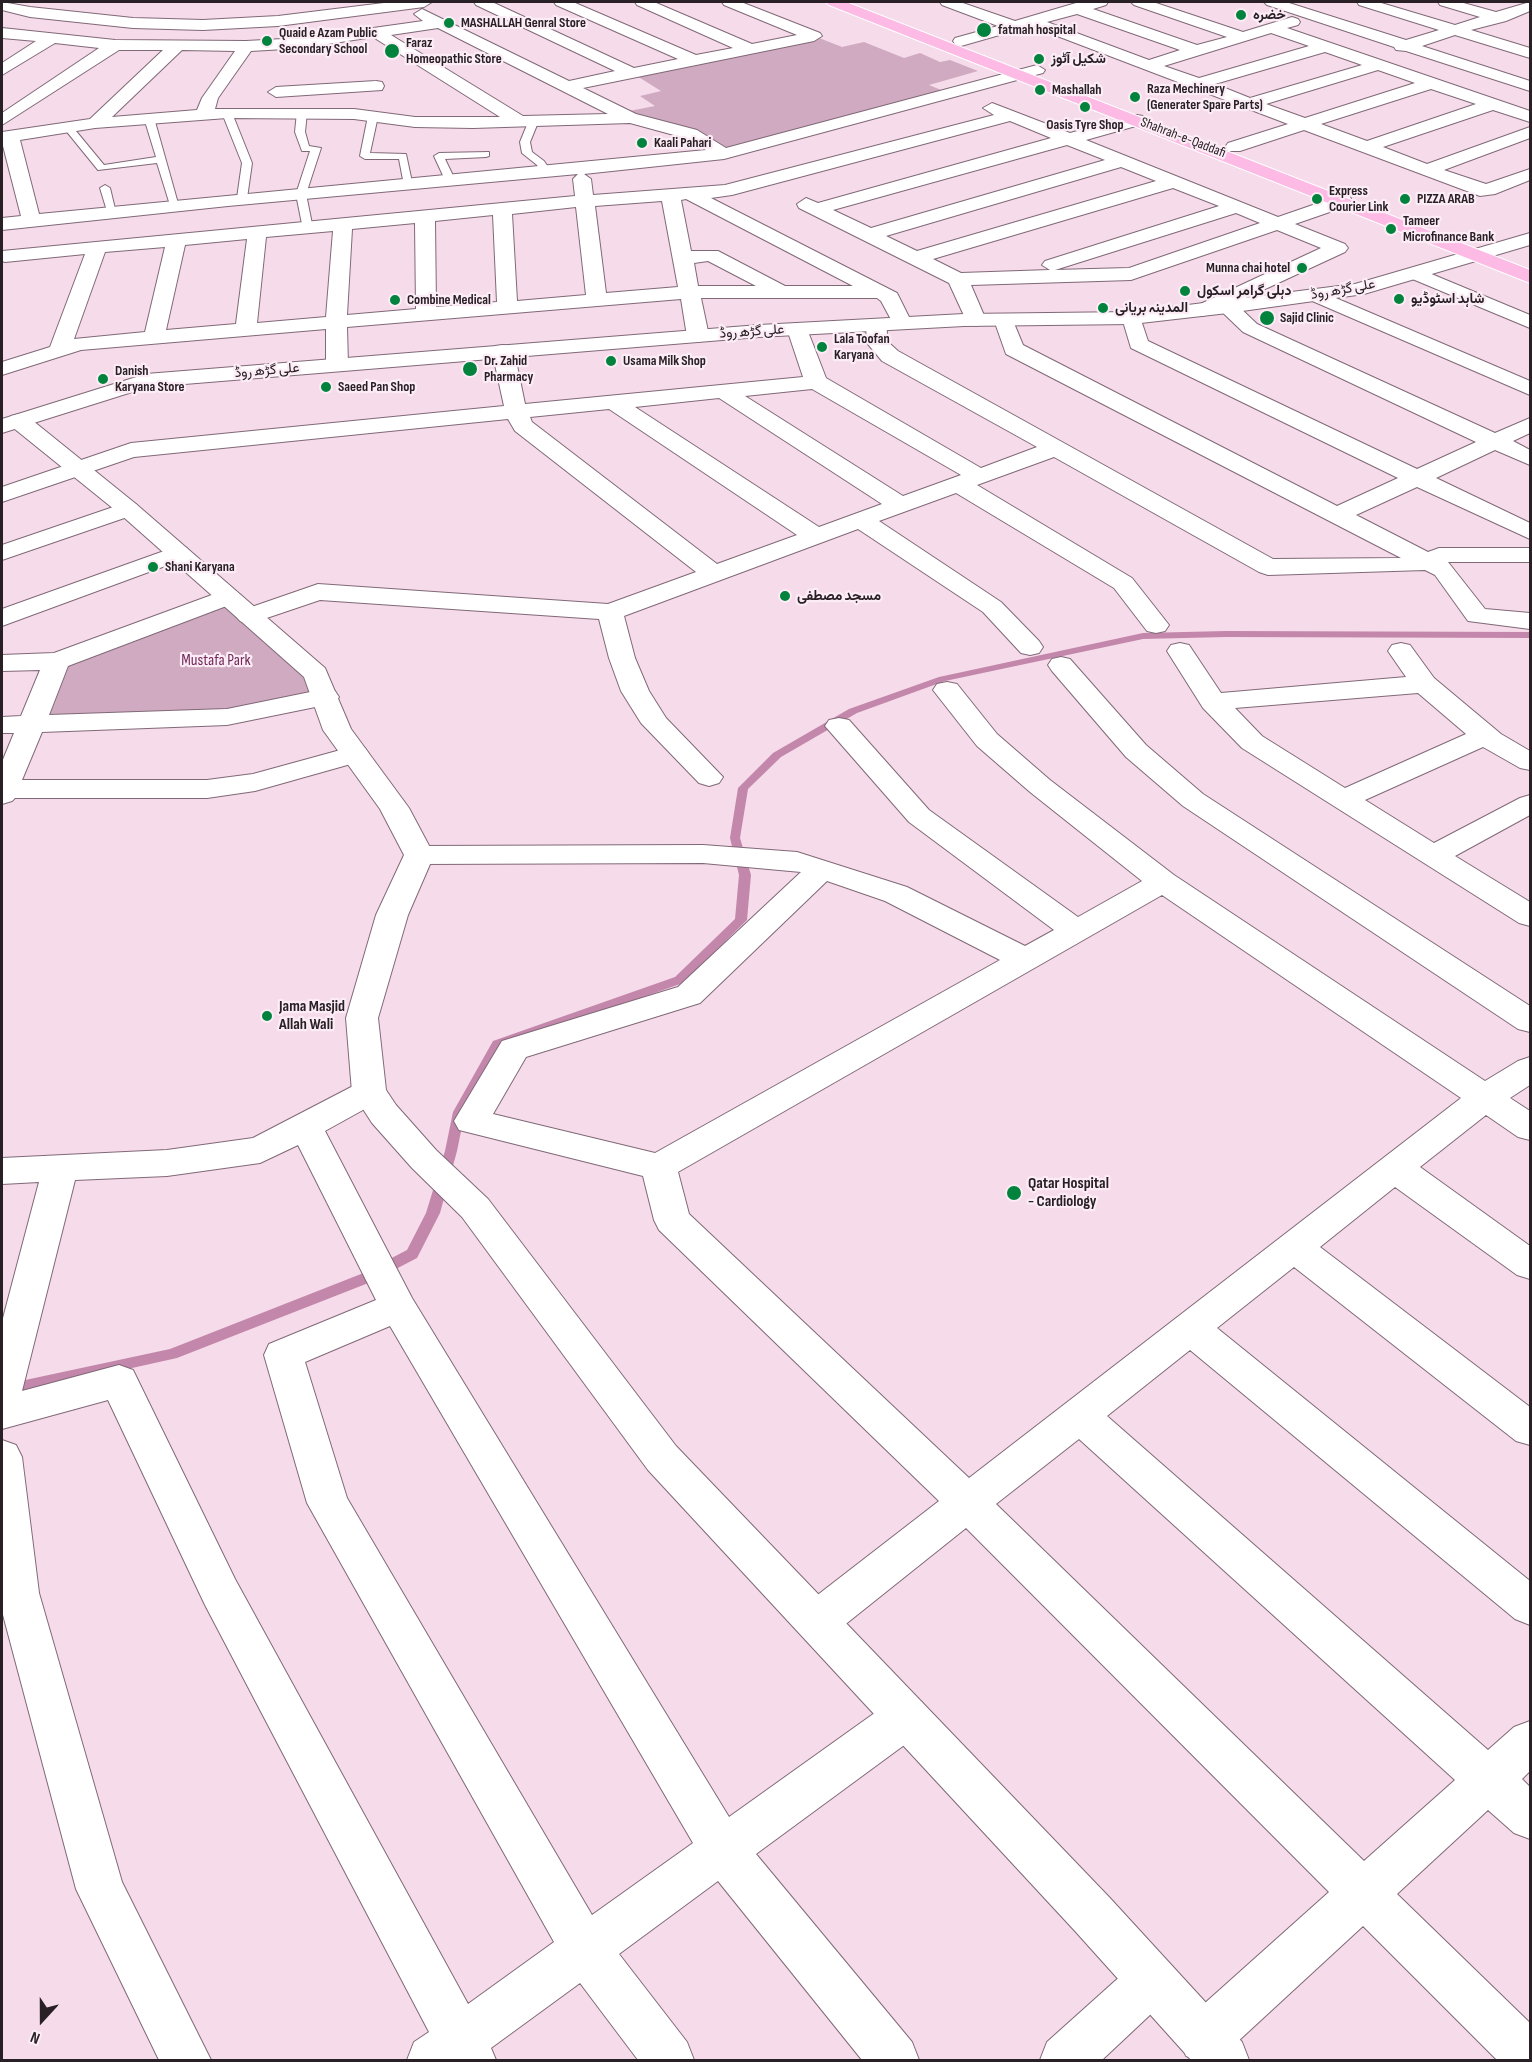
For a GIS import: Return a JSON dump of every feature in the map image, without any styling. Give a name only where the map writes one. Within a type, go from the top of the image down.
[{"type":"main road","name":"Shahrah-e-Qaddafi","points":[[834,2],[1234,147],[1530,259]]},
{"type":"main road","name":"Shahrah-e-Qaddafi","points":[[862,2],[962,41],[1137,120],[1530,277]]},
{"type":"street","points":[[2,27],[49,2]]},
{"type":"street","points":[[2,5],[30,12],[132,23],[203,24],[278,21],[402,3],[424,2]]},
{"type":"street","points":[[481,2],[632,73]]},
{"type":"street","points":[[561,2],[694,60]]},
{"type":"street","points":[[642,2],[750,49]]},
{"type":"street","points":[[568,86],[814,36],[729,2]]},
{"type":"street","points":[[947,2],[1014,26]]},
{"type":"street","points":[[962,41],[1014,26],[1034,13],[1059,13],[1101,2]]},
{"type":"street","points":[[1139,2],[1244,37]]},
{"type":"street","points":[[1272,2],[1530,86]]},
{"type":"street","points":[[1364,2],[1530,53]]},
{"type":"street","points":[[1445,2],[1522,25]]},
{"type":"street","points":[[1525,2],[1530,5]]},
{"type":"street","points":[[402,3],[630,118],[691,134],[720,154],[726,165],[958,279],[1131,274],[1343,201]]},
{"type":"street","points":[[1250,103],[1371,62],[1407,46],[1530,5]]},
{"type":"street","points":[[1076,8],[1197,51]]},
{"type":"street","points":[[1034,13],[1149,65],[1485,190],[1530,174]]},
{"type":"street","points":[[1149,65],[1314,15]]},
{"type":"street","points":[[2,33],[115,45],[246,46],[302,43],[440,23]]},
{"type":"street","points":[[1271,28],[1530,117]]},
{"type":"street","points":[[377,33],[526,121]]},
{"type":"street","points":[[2,70],[51,39]]},
{"type":"street","points":[[302,43],[330,59]]},
{"type":"street","points":[[4,131],[115,45]]},
{"type":"street","points":[[95,123],[177,46]]},
{"type":"street","points":[[204,115],[210,98],[246,46]]},
{"type":"street","points":[[1198,84],[1325,46]]},
{"type":"street","points":[[349,70],[376,86],[415,122]]},
{"type":"street","points":[[15,222],[242,198],[451,182],[720,154],[1028,72]]},
{"type":"street","points":[[1234,147],[1431,83]]},
{"type":"street","points":[[256,94],[376,86]]},
{"type":"street","points":[[954,92],[1338,248],[1203,310]]},
{"type":"street","points":[[210,98],[233,96]]},
{"type":"street","points":[[1367,147],[1493,104]]},
{"type":"street","points":[[4,131],[227,113],[302,112],[373,116],[415,122],[630,118]]},
{"type":"street","points":[[4,131],[15,222],[3,261],[97,248],[584,201],[692,195],[763,183],[1011,116]]},
{"type":"street","points":[[816,209],[1137,120]]},
{"type":"street","points":[[1427,170],[1530,132]]},
{"type":"street","points":[[869,235],[1121,161]]},
{"type":"street","points":[[581,169],[597,300]]},
{"type":"street","points":[[916,258],[1172,182]]},
{"type":"street","points":[[692,195],[890,297],[902,323]]},
{"type":"street","points":[[671,197],[698,336]]},
{"type":"street","points":[[1019,276],[1236,207]]},
{"type":"street","points":[[502,210],[507,307]]},
{"type":"street","points":[[425,217],[426,314]]},
{"type":"street","points":[[337,365],[336,322],[343,225]]},
{"type":"street","points":[[246,330],[257,234]]},
{"type":"street","name":"علی گڑھ روڈ","points":[[10,423],[146,381],[797,329],[976,320],[1132,318],[1228,307],[1357,290],[1476,257],[1530,239]]},
{"type":"street","points":[[154,337],[176,241]]},
{"type":"street","points":[[59,350],[97,248]]},
{"type":"street","points":[[683,258],[711,255],[781,292]]},
{"type":"street","points":[[1417,274],[1530,322]]},
{"type":"street","points":[[958,279],[976,320]]},
{"type":"street","points":[[2,369],[79,344],[154,337],[689,292],[879,292]]},
{"type":"street","points":[[1317,296],[1530,389]]},
{"type":"street","points":[[1228,307],[1250,328],[1530,458]]},
{"type":"street","points":[[1132,318],[1138,344],[1415,479],[1530,532]]},
{"type":"street","points":[[1004,320],[1014,349],[1443,570],[1478,616],[1530,621]]},
{"type":"street","points":[[876,325],[878,343],[890,356],[1268,567],[1430,562],[1440,555],[1530,555]]},
{"type":"street","points":[[797,329],[816,382],[969,480],[1123,583],[1156,625]]},
{"type":"street","points":[[503,351],[516,412],[523,426],[713,573]]},
{"type":"street","points":[[2,495],[131,450],[816,382]]},
{"type":"street","points":[[723,391],[900,505]]},
{"type":"street","points":[[613,402],[816,536]]},
{"type":"street","points":[[10,423],[78,469],[128,509],[316,674],[337,730],[394,808],[419,855]]},
{"type":"street","points":[[1337,514],[1530,426]]},
{"type":"street","points":[[249,616],[318,592],[609,612],[1056,448]]},
{"type":"street","points":[[2,554],[128,509]]},
{"type":"street","points":[[860,520],[992,607],[1030,647]]},
{"type":"street","points":[[2,618],[178,553]]},
{"type":"street","points":[[2,663],[57,661],[228,597]]},
{"type":"street","points":[[609,612],[622,658],[635,691],[655,723],[708,777]]},
{"type":"street","points":[[1180,651],[1213,702],[1252,742],[1530,916]]},
{"type":"street","points":[[1401,651],[1424,684],[1485,736],[1530,762]]},
{"type":"street","points":[[57,661],[2,791],[207,789],[255,783],[355,754]]},
{"type":"street","points":[[1061,665],[1136,751],[1194,800],[1530,1021]]},
{"type":"street","points":[[1213,702],[1424,684]]},
{"type":"street","points":[[947,690],[987,740],[1040,786],[1163,882],[1530,1128]]},
{"type":"street","points":[[2,725],[227,717],[325,697]]},
{"type":"street","points":[[839,726],[919,816],[1076,931]]},
{"type":"street","points":[[1344,799],[1485,736]]},
{"type":"street","points":[[1433,855],[1530,804]]},
{"type":"street","points":[[419,855],[703,854],[762,856],[797,861],[896,894],[1024,959]]},
{"type":"street","points":[[419,855],[392,915],[362,1018],[369,1092],[384,1114],[424,1159],[475,1208],[662,1458],[817,1621],[1214,2049],[1364,1893],[1530,1742]]},
{"type":"street","points":[[822,869],[689,995],[514,1049],[471,1121],[658,1167],[1163,882]]},
{"type":"street","points":[[817,1621],[1484,1098],[1530,1069]]},
{"type":"street","points":[[2,1172],[167,1163],[260,1150],[369,1092]]},
{"type":"street","points":[[304,1126],[394,1298],[722,1849],[894,2061]]},
{"type":"street","points":[[658,1167],[672,1220],[968,1503],[1530,2058]]},
{"type":"street","points":[[1395,1168],[1530,1265]]},
{"type":"street","points":[[60,1169],[2,1396],[119,1381],[220,1592],[454,2054],[585,1949],[906,1717]]},
{"type":"street","points":[[1294,1247],[1530,1429]]},
{"type":"street","points":[[394,1298],[283,1355],[328,1503],[585,1949],[669,2061]]},
{"type":"street","points":[[1190,1328],[1530,1606]]},
{"type":"street","points":[[1079,1415],[1530,1817]]},
{"type":"street","points":[[2,1457],[18,1593],[100,1889],[186,2061]]},
{"type":"street","points":[[1065,2061],[1151,1981]]},
{"type":"lane","points":[[302,112],[300,132],[305,149],[316,148],[301,194],[308,229]]},
{"type":"lane","points":[[227,113],[247,163],[242,198]]},
{"type":"lane","points":[[373,116],[364,156],[402,156],[409,185]]},
{"type":"lane","points":[[149,118],[175,205]]},
{"type":"lane","points":[[526,121],[526,153],[548,172]]},
{"type":"lane","points":[[68,127],[102,168],[161,159]]},
{"type":"lane","points":[[451,182],[439,156],[486,153]]},
{"type":"lane","points":[[105,188],[112,211]]},
{"type":"green space","points":[[814,36],[842,47],[864,42],[904,58],[920,53],[940,62],[950,60],[978,71],[929,85],[946,92],[729,149],[697,132],[636,116],[629,111],[655,106],[640,96],[661,91],[632,73]]},
{"type":"green space","name":"Mustafa Park","points":[[228,597],[325,697],[227,717],[31,724],[57,661]]},
{"type":"waterway","points":[[2,1391],[172,1354],[366,1278],[412,1254],[433,1213],[451,1151],[459,1112],[497,1044],[679,980],[741,920],[745,875],[735,838],[743,788],[777,755],[853,711],[942,679],[1143,636],[1530,635]]},
{"type":"place","name":"خضرہ","points":[[1241,15]]},
{"type":"place","name":"MASHALLAH Genral Store","points":[[449,23]]},
{"type":"place","name":"fatmah hospital","points":[[984,30]]},
{"type":"place","name":"Quaid e Azam Public Secondary School","points":[[267,41]]},
{"type":"place","name":"Faraz Homeopathic Store","points":[[392,51]]},
{"type":"place","name":"شکیل آٹوز","points":[[1039,59]]},
{"type":"place","name":"Mashallah","points":[[1040,90]]},
{"type":"place","name":"Raza Mechinery (Generater Spare Parts)","points":[[1135,97]]},
{"type":"place","name":"Oasis Tyre Shop","points":[[1085,107]]},
{"type":"place","name":"Kaali Pahari","points":[[642,143]]},
{"type":"place","name":"Express Courier Link","points":[[1317,199]]},
{"type":"place","name":"PIZZA ARAB","points":[[1405,199]]},
{"type":"place","name":"Tameer Microfinance Bank","points":[[1391,229]]},
{"type":"place","name":"Munna chai hotel","points":[[1302,268]]},
{"type":"place","name":"دہلی گرامر اسکول","points":[[1185,291]]},
{"type":"place","name":"شاہد اسٹوڈیو","points":[[1399,299]]},
{"type":"place","name":"Combine Medical","points":[[395,300]]},
{"type":"place","name":"المدینہ بریانی","points":[[1103,308]]},
{"type":"place","name":"Sajid Clinic","points":[[1267,318]]},
{"type":"place","name":"Lala Toofan Karyana","points":[[822,347]]},
{"type":"place","name":"Usama Milk Shop","points":[[611,361]]},
{"type":"place","name":"Dr. Zahid Pharmacy","points":[[470,369]]},
{"type":"place","name":"Danish Karyana Store","points":[[103,379]]},
{"type":"place","name":"Saeed Pan Shop","points":[[326,387]]},
{"type":"place","name":"Shani Karyana","points":[[153,567]]},
{"type":"place","name":"مسجد مصطفی","points":[[785,596]]},
{"type":"place","name":"Jama Masjid Allah Wali","points":[[267,1016]]},
{"type":"place","name":"Qatar Hospital - Cardiology","points":[[1014,1193]]}]
